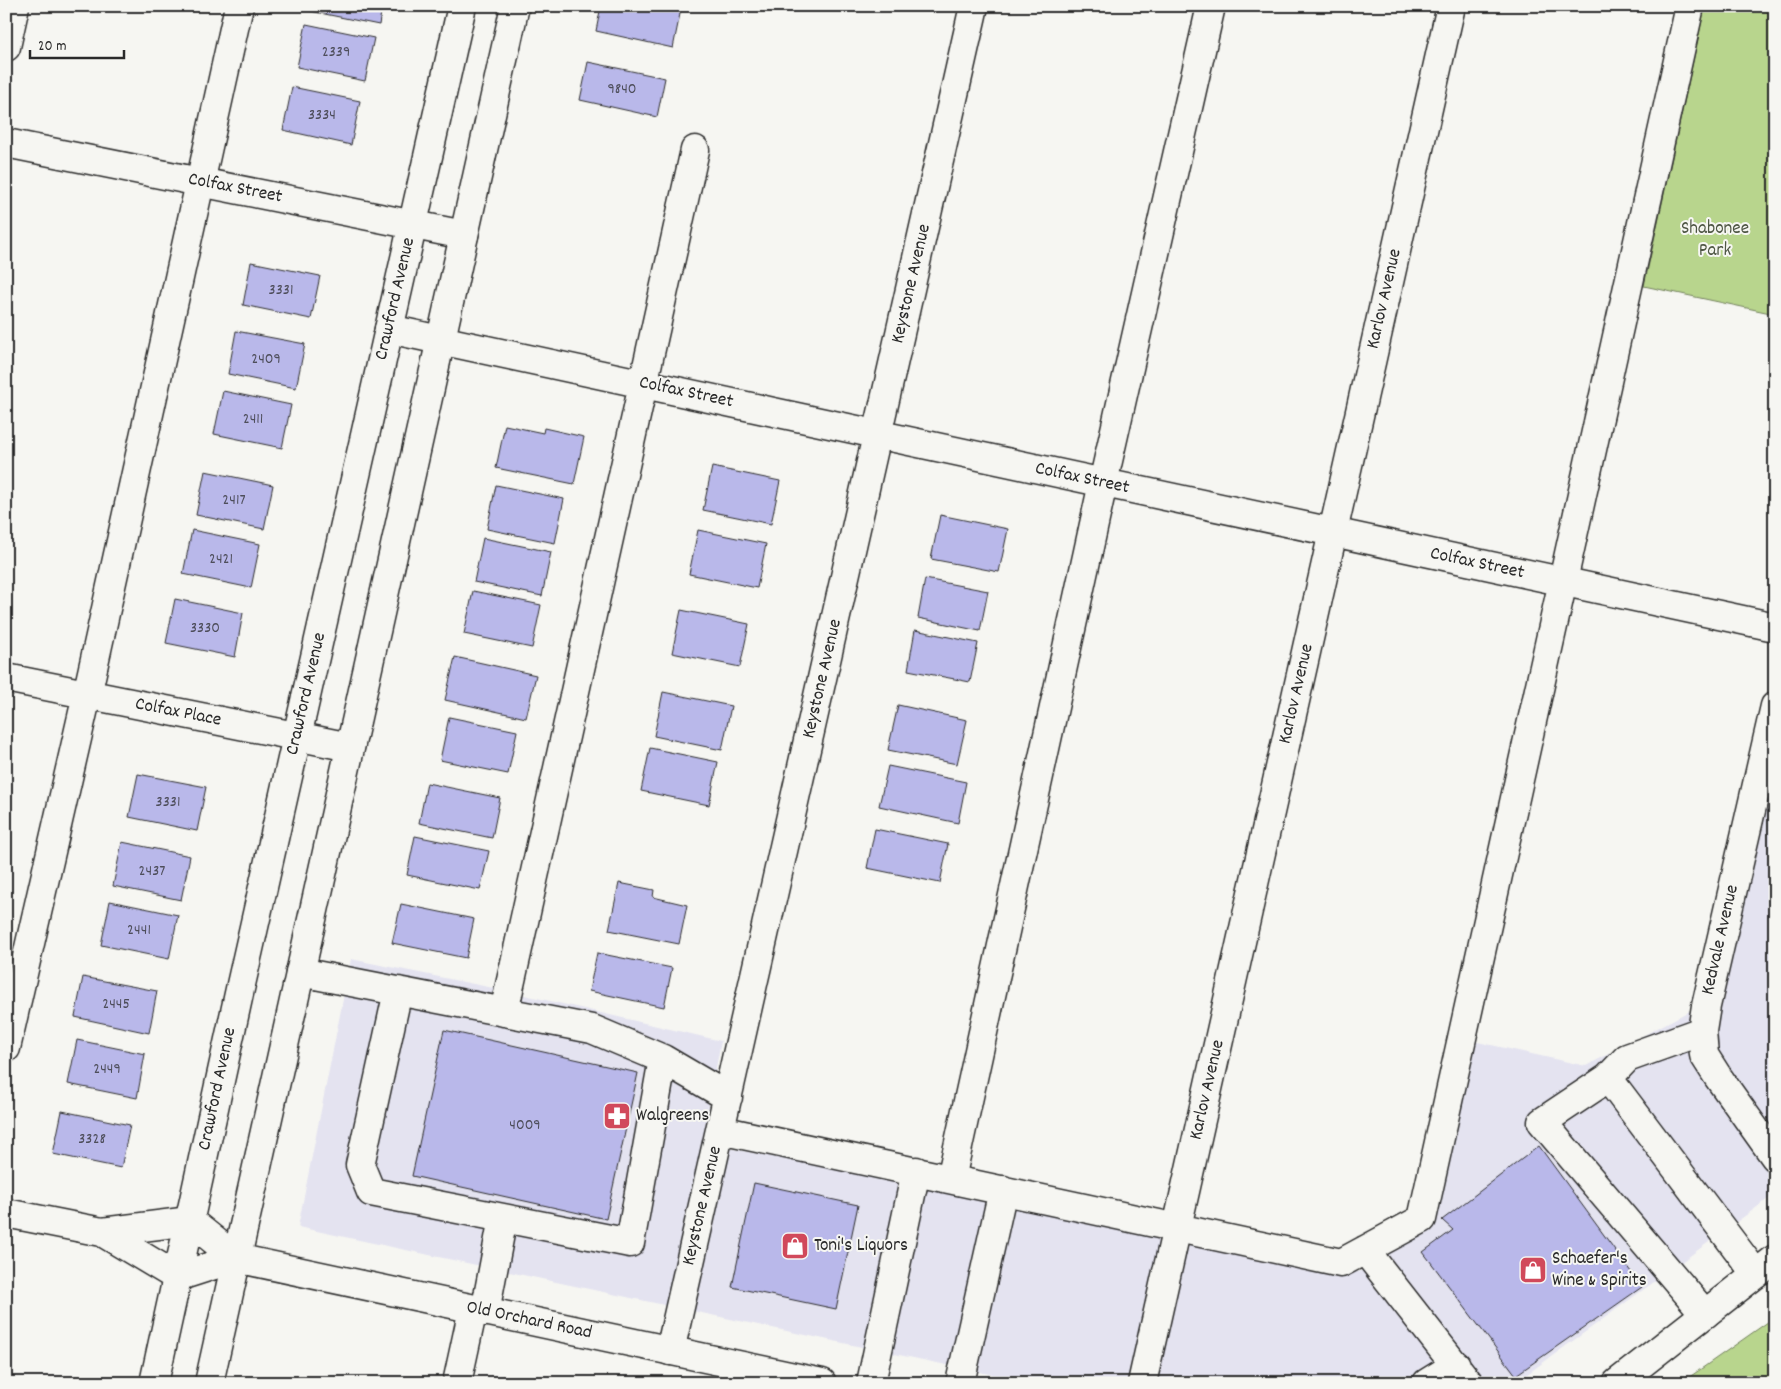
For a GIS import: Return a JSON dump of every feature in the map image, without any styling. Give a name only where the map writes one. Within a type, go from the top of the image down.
[{"type":"street","points":[[6,46],[15,6]]},
{"type":"street","points":[[6,1048],[14,978],[87,695],[239,6]]},
{"type":"street","name":"Crawford Avenue","points":[[154,1383],[240,989],[462,6]]},
{"type":"street","points":[[209,1383],[516,6]]},
{"type":"street","name":"Keystone Avenue","points":[[670,1351],[974,6]]},
{"type":"street","points":[[951,1179],[1103,483],[1210,6]]},
{"type":"street","name":"Karlov Avenue","points":[[1142,1383],[1451,6]]},
{"type":"street","points":[[720,1130],[1341,1263],[1422,1219],[1690,6]]},
{"type":"street","name":"Colfax Street","points":[[6,143],[464,235]]},
{"type":"street","points":[[504,1012],[695,150]]},
{"type":"street","name":"Colfax Street","points":[[389,329],[878,433],[1333,534],[1775,627]]},
{"type":"street","name":"Colfax Place","points":[[6,678],[350,747]]},
{"type":"street","name":"Kedvale Avenue","points":[[1775,706],[1706,1006],[1702,1031],[1704,1055],[1775,1157]]},
{"type":"street","points":[[300,972],[592,1029],[663,1059],[728,1097]]},
{"type":"street","points":[[398,991],[360,1165],[371,1192],[630,1243],[663,1059]]},
{"type":"street","points":[[1702,1031],[1627,1058],[1608,1078],[1542,1122],[1705,1314]]},
{"type":"street","points":[[1608,1078],[1765,1266],[1617,1383]]},
{"type":"street","points":[[871,1383],[916,1171]]},
{"type":"street","points":[[960,1383],[1002,1190]]},
{"type":"street","points":[[6,1213],[102,1232],[190,1221]]},
{"type":"street","points":[[457,1383],[479,1311],[503,1218]]},
{"type":"street","name":"Old Orchard Road","points":[[190,1221],[236,1258],[822,1383]]},
{"type":"street","points":[[102,1232],[177,1277]]},
{"type":"street","points":[[1365,1250],[1463,1374],[1427,1383]]},
{"type":"street","name":"Old Orchard Road","points":[[177,1277],[236,1258]]},
{"type":"shaded area","points":[[1775,746],[1775,1194],[1515,1383],[1031,1383],[298,1227],[351,959],[503,990],[721,1041],[702,1143],[1359,1272],[1433,1220],[1473,1041],[1586,1066],[1712,999]]},
{"type":"green space","name":"Shabonee Park","points":[[1705,6],[1775,6],[1775,314],[1644,286]]},
{"type":"green space","points":[[1775,1317],[1775,1383],[1681,1383]]},
{"type":"building","points":[[311,6],[382,6],[379,25],[310,11]]},
{"type":"building","points":[[601,6],[669,6],[681,9],[673,48],[596,31]]},
{"type":"building","points":[[306,24],[374,38],[365,81],[297,67]]},
{"type":"building","points":[[588,62],[665,78],[657,117],[580,100]]},
{"type":"building","points":[[292,87],[360,101],[351,145],[283,130]]},
{"type":"building","points":[[251,262],[320,276],[311,319],[243,305]]},
{"type":"building","points":[[236,331],[305,344],[296,388],[228,374]]},
{"type":"building","points":[[223,391],[291,405],[282,448],[214,434]]},
{"type":"building","points":[[505,425],[543,433],[544,428],[584,437],[574,484],[496,468]]},
{"type":"building","points":[[712,467],[780,481],[771,524],[703,510]]},
{"type":"building","points":[[205,471],[273,485],[264,529],[196,515]]},
{"type":"building","points":[[496,485],[564,499],[555,543],[487,529]]},
{"type":"building","points":[[940,515],[1008,529],[999,572],[931,559]]},
{"type":"building","points":[[192,530],[260,544],[251,588],[183,574]]},
{"type":"building","points":[[698,530],[766,544],[757,588],[689,574]]},
{"type":"building","points":[[483,538],[551,552],[542,596],[474,582]]},
{"type":"building","points":[[925,579],[988,591],[980,631],[918,618]]},
{"type":"building","points":[[473,591],[541,605],[532,648],[464,634]]},
{"type":"building","points":[[175,599],[243,613],[235,657],[166,643]]},
{"type":"building","points":[[681,610],[749,624],[740,667],[672,653]]},
{"type":"building","points":[[915,630],[978,643],[970,682],[908,670]]},
{"type":"building","points":[[455,657],[536,675],[526,718],[445,700]]},
{"type":"building","points":[[663,692],[731,706],[722,750],[654,736]]},
{"type":"building","points":[[898,705],[967,720],[957,764],[888,750]]},
{"type":"building","points":[[449,717],[517,731],[508,774],[440,760]]},
{"type":"building","points":[[650,748],[718,762],[709,805],[641,791]]},
{"type":"building","points":[[888,766],[966,782],[958,823],[879,806]]},
{"type":"building","points":[[138,774],[206,787],[197,831],[129,817]]},
{"type":"building","points":[[427,783],[500,798],[492,838],[419,823]]},
{"type":"building","points":[[875,829],[948,844],[940,883],[867,868]]},
{"type":"building","points":[[415,836],[489,851],[480,890],[407,875]]},
{"type":"building","points":[[122,842],[190,856],[181,900],[113,886]]},
{"type":"building","points":[[619,883],[654,890],[653,897],[687,905],[679,944],[609,930]]},
{"type":"building","points":[[110,901],[178,915],[169,959],[101,945]]},
{"type":"building","points":[[401,904],[474,919],[466,958],[392,943]]},
{"type":"building","points":[[597,953],[672,968],[664,1007],[589,991]]},
{"type":"building","points":[[83,977],[157,991],[149,1033],[75,1017]]},
{"type":"building","name":"Walgreens","points":[[444,1030],[638,1073],[606,1219],[412,1176]]},
{"type":"building","points":[[77,1040],[145,1054],[137,1098],[68,1084]]},
{"type":"building","points":[[62,1111],[130,1125],[121,1168],[53,1154]]},
{"type":"building","name":"Schaefer's Wine & Spirits","points":[[1539,1146],[1642,1287],[1516,1375],[1423,1252],[1453,1230],[1442,1220]]},
{"type":"building","name":"Toni's Liquors","points":[[754,1183],[858,1205],[836,1309],[732,1287]]},
{"type":"place","name":"Walgreens","points":[[617,1116]]},
{"type":"place","name":"Toni's Liquors","points":[[795,1246]]},
{"type":"place","name":"Schaefer's Wine & Spirits","points":[[1533,1270]]}]
